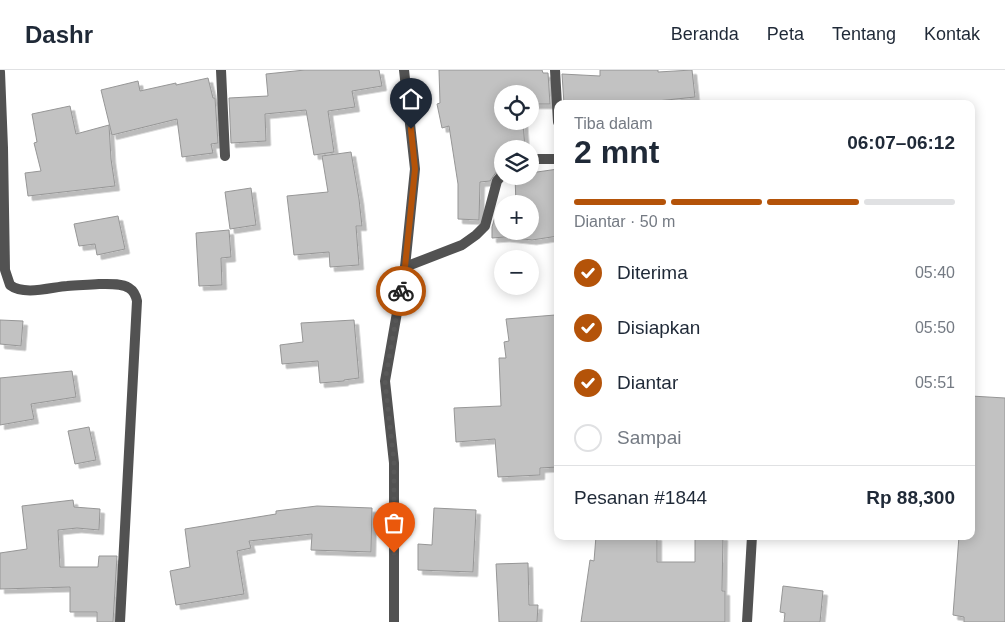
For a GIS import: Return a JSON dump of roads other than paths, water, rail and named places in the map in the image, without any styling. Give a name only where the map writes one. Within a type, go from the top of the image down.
[{"type":"street","points":[[221,70],[225,156]]},
{"type":"street","points":[[394,622],[394,462],[385,381],[405,267],[415,169],[404,70]]},
{"type":"street","points":[[555,70],[557,100]]},
{"type":"street","points":[[0,72],[5,270],[10,285],[18,290],[36,290],[67,286],[122,285],[133,290],[137,301],[120,622]]},
{"type":"street","points":[[539,159],[554,159]]},
{"type":"street","points":[[405,267],[462,245],[476,235],[485,226],[496,185]]},
{"type":"street","points":[[747,622],[752,540]]}]
